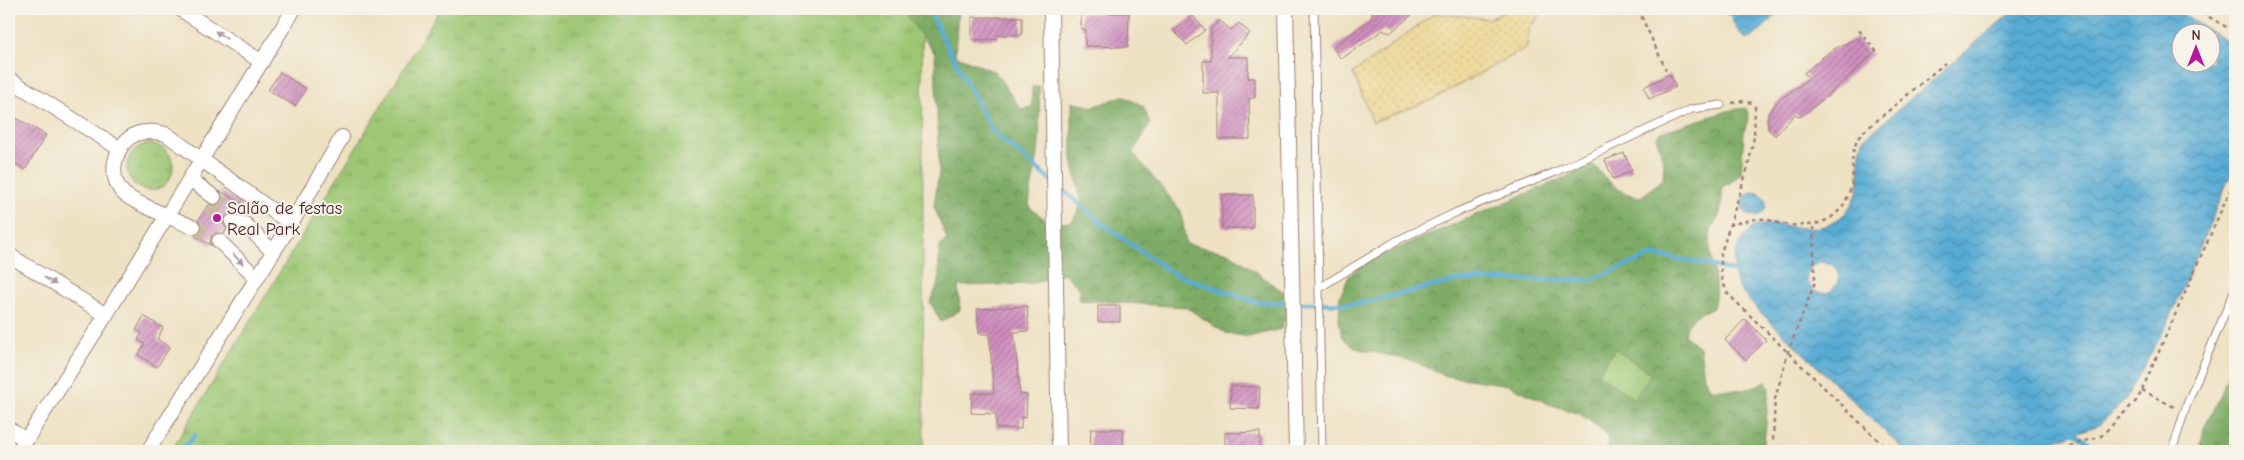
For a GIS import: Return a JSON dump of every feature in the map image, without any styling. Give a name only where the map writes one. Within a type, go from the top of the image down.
[{"type":"street","points":[[180,9],[262,62]]},
{"type":"street","points":[[9,429],[23,445],[106,316],[294,9]]},
{"type":"street","points":[[1051,9],[1059,451]]},
{"type":"street","points":[[1286,9],[1296,451]]},
{"type":"street","points":[[9,79],[120,149]]},
{"type":"street","points":[[193,227],[166,216],[124,194],[116,182],[114,168],[116,154],[124,143],[136,134],[151,131],[166,134],[291,224]]},
{"type":"street","points":[[148,451],[291,224],[342,138]]},
{"type":"street","points":[[188,182],[211,201]]},
{"type":"street","points":[[238,220],[273,252]]},
{"type":"street","points":[[219,241],[257,278]]},
{"type":"street","points":[[9,255],[106,316]]},
{"type":"lane","points":[[1314,9],[1322,451]]},
{"type":"lane","points":[[1319,288],[1396,241],[1457,212],[1553,173],[1692,109],[1721,105]]},
{"type":"lane","points":[[2172,451],[2184,412],[2235,289]]},
{"type":"path","points":[[1638,9],[1666,70]]},
{"type":"path","points":[[2195,9],[2230,29],[2235,36]]},
{"type":"path","points":[[1859,30],[1879,54]]},
{"type":"path","points":[[1730,225],[1763,219],[1794,225],[1813,226],[1829,218],[1839,210],[1849,195],[1852,183],[1851,164],[1853,146],[1861,134],[1945,63]]},
{"type":"path","points":[[1721,105],[1742,101],[1752,103],[1755,107],[1754,137],[1748,167],[1721,253],[1721,276],[1727,293],[1889,451]]},
{"type":"path","points":[[2054,451],[2102,436],[2138,399],[2235,179]]},
{"type":"path","points":[[1773,440],[1775,399],[1788,352],[1815,282],[1813,226]]},
{"type":"path","points":[[2142,390],[2184,412]]},
{"type":"green space","points":[[440,9],[922,9],[924,451],[171,451]]},
{"type":"green space","points":[[902,9],[958,9],[955,55],[995,72],[1021,109],[1032,107],[1032,87],[1039,86],[1038,152],[1029,207],[1051,224],[1072,222],[1082,203],[1072,160],[1072,102],[1093,107],[1123,96],[1143,106],[1150,124],[1133,153],[1181,211],[1186,244],[1230,253],[1293,299],[1281,329],[1249,337],[1225,333],[1186,307],[1079,300],[1080,289],[1064,273],[1030,284],[958,286],[960,310],[941,322],[930,302],[939,282],[939,248],[947,239],[934,206],[939,172],[935,54]]},
{"type":"green space","points":[[1746,108],[1749,116],[1744,132],[1741,173],[1729,184],[1722,186],[1720,213],[1711,231],[1710,249],[1715,278],[1713,308],[1694,317],[1688,324],[1684,335],[1700,348],[1704,377],[1710,389],[1744,390],[1766,382],[1769,390],[1764,444],[1758,451],[1608,451],[1608,438],[1604,431],[1580,414],[1549,404],[1509,385],[1447,376],[1413,361],[1359,349],[1346,341],[1342,335],[1339,320],[1340,297],[1349,276],[1365,262],[1594,165],[1609,182],[1620,190],[1641,197],[1663,179],[1664,164],[1656,136],[1661,132],[1731,110]]},
{"type":"green space","points":[[145,144],[155,144],[169,154],[173,167],[169,180],[163,186],[155,190],[145,190],[131,180],[127,172],[127,162],[137,148]]},
{"type":"green space","points":[[1615,349],[1651,374],[1634,399],[1598,374]]},
{"type":"green space","points":[[2235,352],[2235,451],[2200,451],[2204,428],[2220,397]]},
{"type":"sand","points":[[1511,9],[1544,9],[1528,31],[1527,47],[1434,99],[1373,122],[1353,73],[1435,13],[1489,19]]},
{"type":"water","points":[[1719,9],[1783,9],[1752,38],[1746,39],[1737,30],[1730,16]]},
{"type":"water","points":[[2015,9],[2175,9],[2196,22],[2172,22],[2172,72],[2222,72],[2222,38],[2230,43],[2235,55],[2235,164],[2169,321],[2125,400],[2099,425],[2025,451],[1905,451],[1754,306],[1739,288],[1735,273],[1735,255],[1745,235],[1756,227],[1769,224],[1812,228],[1828,225],[1843,215],[1851,206],[1858,188],[1863,140]],"holes":[[[1820,262],[1835,268],[1838,274],[1838,281],[1835,287],[1823,293],[1814,291],[1807,282],[1809,269]]]},
{"type":"water","points":[[1754,192],[1763,195],[1766,204],[1763,213],[1754,216],[1745,213],[1742,204],[1745,195]]},
{"type":"building","points":[[1373,9],[1419,9],[1390,33],[1383,30],[1341,59],[1333,48],[1371,19]]},
{"type":"building","points":[[1081,13],[1129,13],[1128,47],[1085,46],[1085,29],[1081,29]]},
{"type":"building","points":[[1193,16],[1205,30],[1187,45],[1174,31]]},
{"type":"building","points":[[972,17],[1022,17],[1022,35],[997,35],[997,39],[972,40]]},
{"type":"building","points":[[1219,20],[1231,30],[1239,23],[1250,33],[1228,57],[1248,57],[1248,78],[1255,78],[1255,98],[1249,98],[1250,139],[1219,139],[1219,93],[1203,93],[1203,61],[1211,61],[1211,29]]},
{"type":"building","points":[[1857,38],[1872,55],[1825,98],[1800,117],[1795,114],[1775,136],[1768,129],[1768,114],[1777,102],[1809,78],[1804,73],[1830,51]]},
{"type":"building","points":[[280,72],[306,89],[295,106],[268,90]]},
{"type":"building","points":[[1670,74],[1676,87],[1649,99],[1644,87]]},
{"type":"building","points":[[9,114],[46,135],[25,170],[9,160]]},
{"type":"building","points":[[1624,153],[1632,171],[1613,179],[1605,160]]},
{"type":"building","name":"Salão de festas Real Park","points":[[220,191],[243,204],[237,214],[229,214],[225,217],[224,225],[227,229],[224,234],[217,233],[212,235],[210,239],[212,246],[195,236],[201,231],[202,225],[198,220],[208,205],[217,205],[221,202],[223,198]]},
{"type":"building","points":[[1222,195],[1253,195],[1253,228],[1222,228]]},
{"type":"building","points":[[1027,306],[1029,331],[1014,332],[1020,394],[1027,395],[1026,418],[1021,417],[1021,429],[996,428],[996,414],[971,413],[972,393],[994,393],[989,334],[979,334],[977,309]]},
{"type":"building","points":[[1098,306],[1120,306],[1120,322],[1098,322]]},
{"type":"building","points":[[144,316],[163,328],[157,339],[170,347],[157,367],[138,355],[145,344],[138,340],[142,333],[136,330]]},
{"type":"building","points":[[1745,319],[1766,340],[1746,360],[1725,340]]},
{"type":"building","points":[[1231,386],[1260,387],[1259,409],[1230,408]]},
{"type":"building","points":[[1091,429],[1123,429],[1123,451],[1090,451]]},
{"type":"building","points":[[1260,432],[1260,451],[1225,451],[1225,433]]},
{"type":"waterway","points":[[928,9],[992,131],[1052,181]]},
{"type":"waterway","points":[[1058,186],[1108,228],[1174,274],[1256,302],[1358,304],[1460,280],[1591,280],[1653,255],[1706,264],[1741,273]]},
{"type":"waterway","points":[[2071,431],[2102,451]]},
{"type":"waterway","points":[[181,451],[195,435]]},
{"type":"tunnel","points":[[214,197],[237,214]]},
{"type":"tunnel","points":[[208,205],[232,222]]},
{"type":"tunnel","points":[[193,227],[219,241]]},
{"type":"place","name":"Salão de festas Real Park","points":[[217,218]]}]
